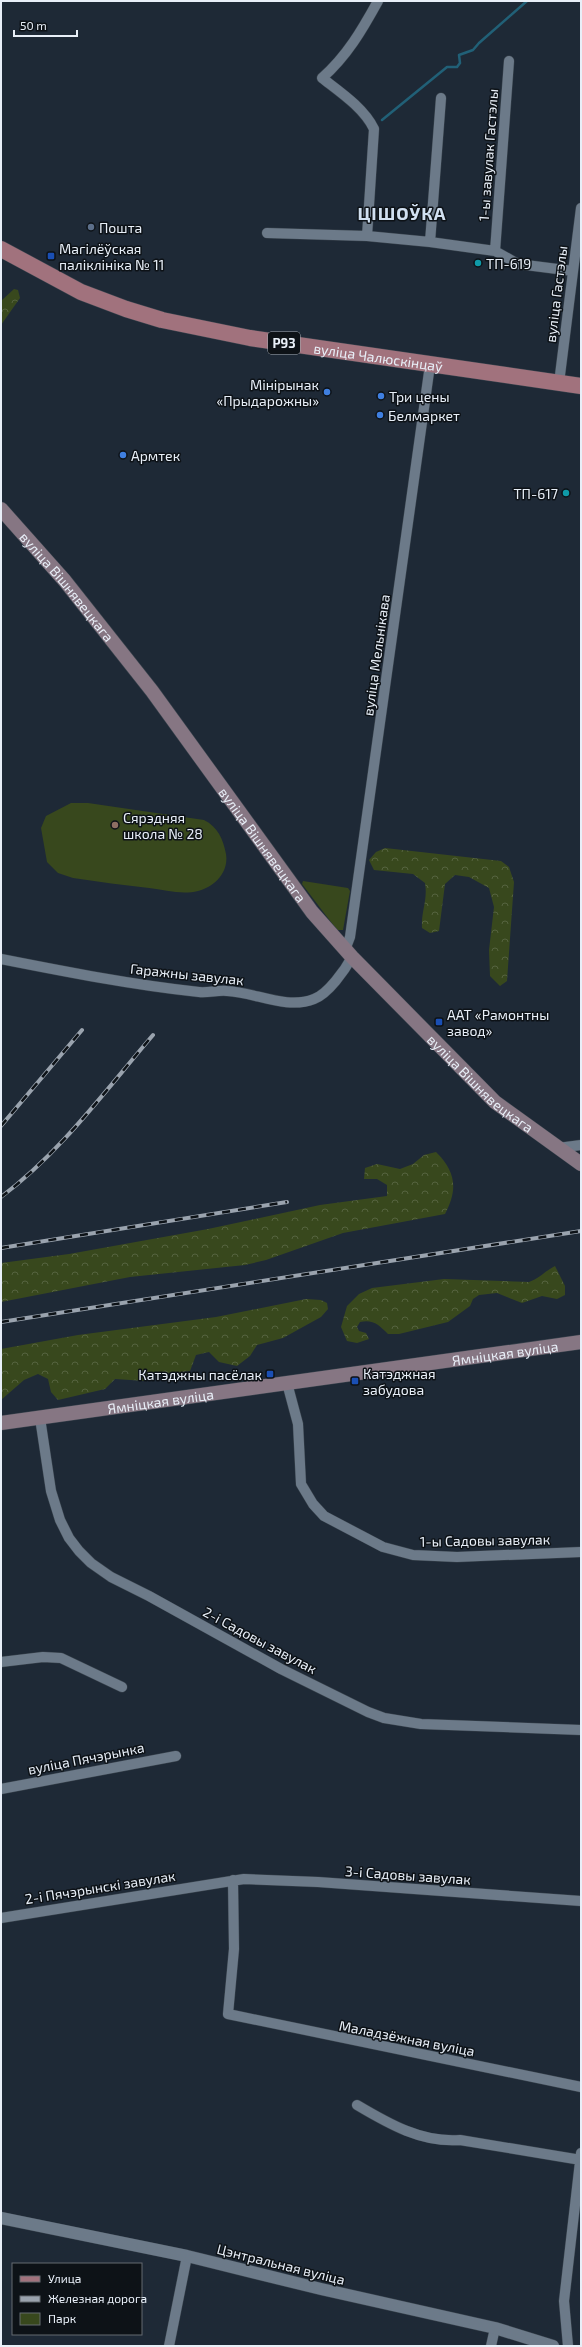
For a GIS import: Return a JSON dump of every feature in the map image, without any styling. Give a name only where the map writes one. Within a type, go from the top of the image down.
[{"type":"main road","name":"вуліца Чалюскінцаў","points":[[1,249],[81,292],[126,309],[162,320],[250,338],[581,386]]},
{"type":"main road","name":"вуліца Вішнявецкага","points":[[1,509],[65,581],[138,674],[196,749],[312,912],[348,953],[495,1102],[581,1164]]},
{"type":"main road","name":"Ямніцкая вуліца","points":[[1,1423],[581,1342]]},
{"type":"street","points":[[366,236],[374,129],[370,120],[350,100],[322,78],[339,63],[378,1]]},
{"type":"street","name":"1-ы завулак Гастэлы","points":[[495,251],[509,61]]},
{"type":"street","points":[[430,242],[441,98]]},
{"type":"street","name":"вуліца Гастэлы","points":[[559,383],[581,208]]},
{"type":"street","points":[[268,233],[366,236],[430,242],[495,251],[518,264],[573,271]]},
{"type":"street","name":"вуліца Мельнікава","points":[[348,953],[430,364]]},
{"type":"street","name":"Гаражны завулак","points":[[1,959],[114,980],[201,992],[227,990],[282,1001],[299,1002],[315,999],[343,974],[348,953]]},
{"type":"street","points":[[558,1148],[581,1145]]},
{"type":"street","name":"1-ы Садовы завулак","points":[[287,1383],[298,1424],[301,1484],[313,1504],[324,1516],[383,1547],[413,1555],[457,1557],[581,1552]]},
{"type":"street","name":"2-і Садовы завулак","points":[[40,1418],[51,1491],[60,1520],[69,1538],[79,1551],[91,1563],[111,1578],[149,1596],[281,1669],[368,1712],[384,1718],[421,1724],[581,1730]]},
{"type":"street","points":[[1,1662],[42,1657],[61,1658],[122,1687]]},
{"type":"street","name":"вуліца Пячэрынка","points":[[1,1789],[176,1756]]},
{"type":"street","name":"3-і Садовы завулак","points":[[203,1885],[233,1880],[318,1882],[581,1901]]},
{"type":"street","name":"Маладзёжная вуліца","points":[[233,1880],[234,1949],[228,2014],[581,2087]]},
{"type":"street","name":"2-і Пячэрынскі завулак","points":[[1,1918],[203,1885]]},
{"type":"street","points":[[357,2105],[377,2117],[428,2139],[443,2141],[460,2140],[581,2157],[564,2301],[568,2346]]},
{"type":"street","name":"Цэнтральная вуліца","points":[[1,2218],[187,2256],[320,2289],[495,2328],[553,2346]]},
{"type":"street","points":[[169,2346],[187,2256]]},
{"type":"street","points":[[491,2346],[495,2328]]},
{"type":"green space","points":[[14,289],[18,290],[20,298],[1,325],[1,301]]},
{"type":"green space","points":[[71,803],[88,803],[204,820],[213,826],[223,843],[226,861],[223,873],[215,883],[204,889],[192,892],[174,892],[73,878],[58,873],[47,862],[41,828],[46,816]]},
{"type":"green space","points":[[385,848],[501,861],[509,867],[514,882],[507,981],[500,986],[490,976],[489,950],[494,907],[489,888],[469,877],[455,875],[445,884],[439,931],[430,933],[422,928],[422,916],[426,895],[425,883],[413,874],[374,870],[369,860],[376,852]]},
{"type":"green space","points":[[303,881],[348,888],[350,891],[343,930],[337,930],[302,884]]},
{"type":"green space","points":[[436,1152],[448,1167],[453,1181],[452,1197],[445,1214],[343,1233],[266,1260],[245,1265],[130,1277],[1,1302],[1,1263],[69,1254],[208,1229],[320,1205],[387,1196],[387,1185],[377,1179],[364,1179],[365,1168],[377,1164],[400,1169],[413,1164],[424,1155]]},
{"type":"green space","points":[[555,1266],[565,1286],[565,1295],[557,1299],[542,1296],[522,1303],[497,1293],[479,1295],[473,1299],[470,1306],[448,1322],[399,1334],[388,1334],[379,1325],[369,1321],[360,1322],[357,1327],[359,1331],[366,1333],[369,1339],[357,1343],[347,1341],[341,1327],[347,1306],[359,1294],[372,1288],[444,1279],[529,1282]]},
{"type":"green space","points":[[306,1299],[321,1300],[327,1303],[328,1309],[321,1317],[283,1338],[257,1345],[250,1356],[237,1366],[219,1362],[209,1352],[196,1355],[190,1371],[154,1375],[146,1381],[115,1379],[105,1389],[58,1400],[51,1392],[48,1379],[38,1374],[24,1380],[1,1400],[1,1349],[78,1335],[216,1317]]},
{"type":"waterway","points":[[382,120],[447,67],[457,67],[460,63],[459,55],[473,50],[527,1]]},
{"type":"railway","points":[[1,1126],[82,1030]]},
{"type":"railway","points":[[1,1197],[23,1180],[62,1141],[153,1035]]},
{"type":"railway","points":[[1,1248],[287,1202]]},
{"type":"railway","points":[[1,1322],[581,1231]]},
{"type":"place","name":"Пошта","points":[[91,227]]},
{"type":"place","name":"Магілёўская паліклініка № 11","points":[[51,256]]},
{"type":"place","name":"ТП-619","points":[[478,263]]},
{"type":"place","name":"Мінірынак «Прыдарожны»","points":[[327,392]]},
{"type":"place","name":"Три цены","points":[[381,396]]},
{"type":"place","name":"Белмаркет","points":[[380,415]]},
{"type":"place","name":"Армтек","points":[[123,455]]},
{"type":"place","name":"ТП-617","points":[[566,493]]},
{"type":"place","name":"Сярэдняя школа № 28","points":[[115,825]]},
{"type":"place","name":"ААТ «Рамонтны завод»","points":[[439,1022]]},
{"type":"place","name":"Катэджны пасёлак","points":[[270,1374]]},
{"type":"place","name":"Катэджная забудова","points":[[355,1381]]},
{"type":"district","name":"ЦІШОЎКА","points":[[402,213]]}]
